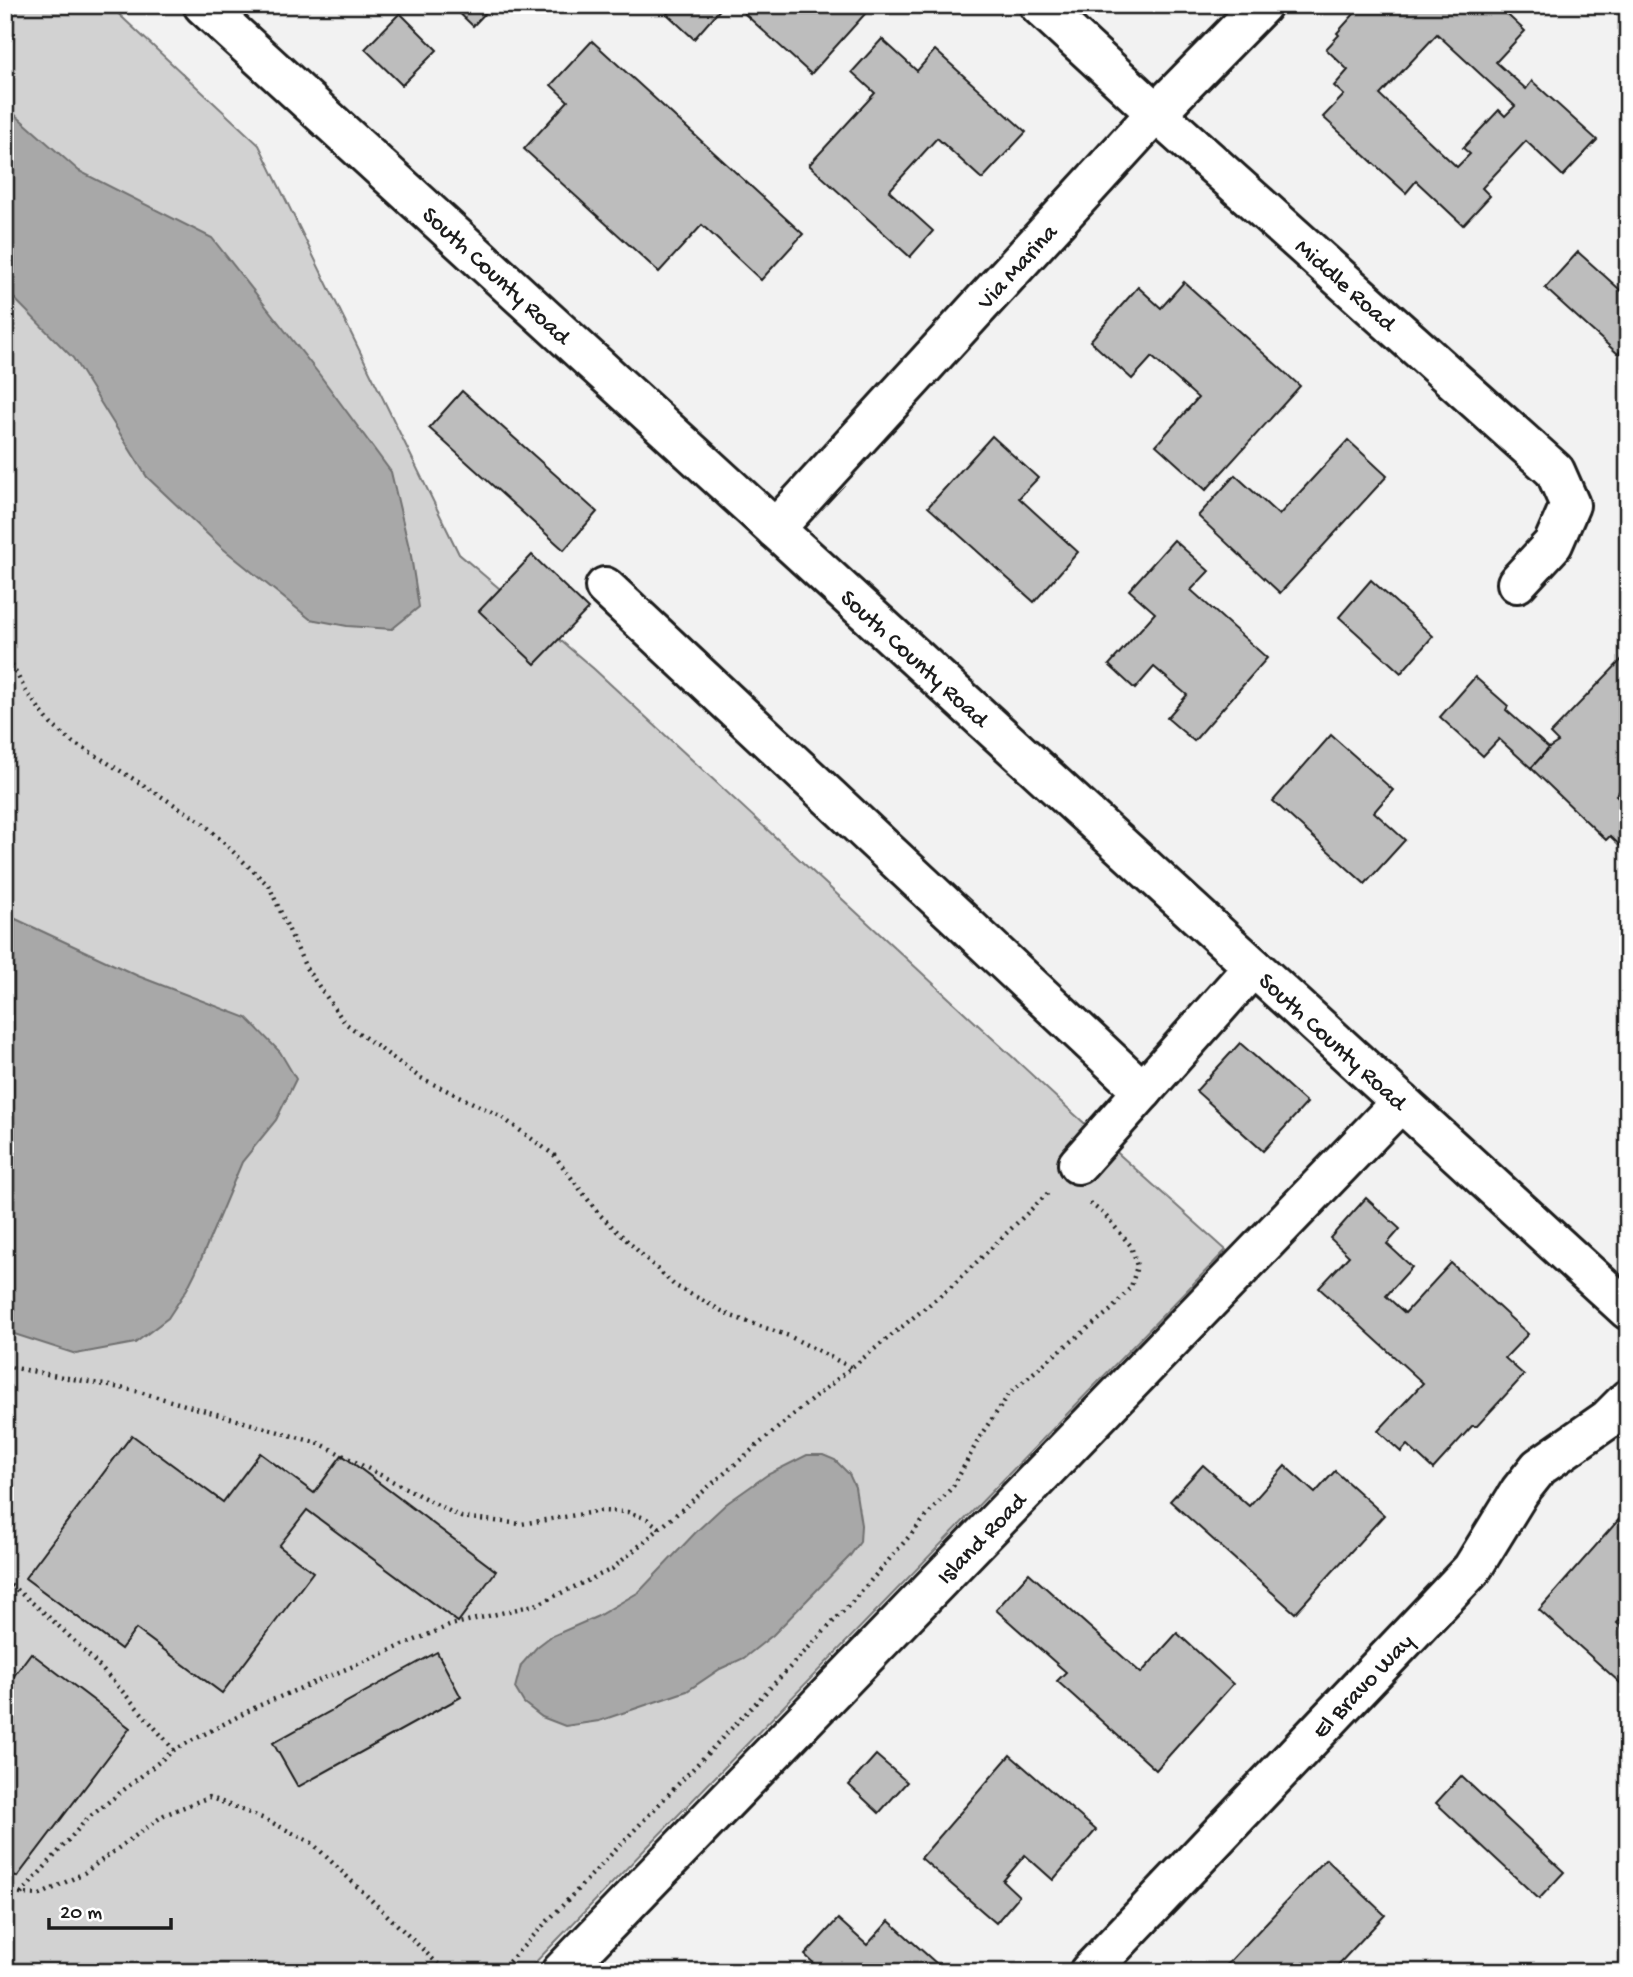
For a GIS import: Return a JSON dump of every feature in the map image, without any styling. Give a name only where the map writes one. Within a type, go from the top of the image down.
[{"type":"street","name":"South County Road","points":[[203,5],[1628,1310]]},
{"type":"street","name":"Middle Road","points":[[1039,5],[1555,471],[1570,506],[1553,544],[1517,583]]},
{"type":"street","name":"Via Marina","points":[[775,528],[1156,113],[1262,5]]},
{"type":"street","points":[[605,587],[1143,1091]]},
{"type":"street","points":[[1069,1172],[1253,967]]},
{"type":"street","name":"Island Road","points":[[561,1972],[1401,1102]]},
{"type":"street","name":"El Bravo Way","points":[[1089,1972],[1472,1569],[1520,1491],[1539,1467],[1608,1419],[1628,1399]]},
{"type":"path","points":[[5,653],[27,693],[51,724],[73,743],[202,822],[269,886],[306,968],[345,1023],[419,1077],[500,1116],[554,1155],[599,1214],[674,1285],[731,1316],[789,1336],[852,1368]]},
{"type":"path","points":[[22,1894],[87,1819],[174,1750],[258,1706],[452,1625],[538,1604],[612,1569],[793,1415],[951,1287],[1069,1172],[1131,1245],[1137,1266],[1131,1287],[1111,1310],[1011,1392],[982,1433],[954,1485],[853,1601],[499,1972]]},
{"type":"path","points":[[5,1366],[136,1391],[321,1444],[461,1517],[521,1524],[601,1511],[628,1512],[647,1519],[660,1528]]},
{"type":"path","points":[[5,1581],[36,1604],[109,1675],[174,1750]]},
{"type":"path","points":[[5,1893],[40,1895],[84,1873],[164,1815],[209,1797],[267,1820],[312,1843],[440,1966],[450,1972]]},
{"type":"shaded area","points":[[5,5],[109,5],[259,145],[459,554],[594,669],[1073,1113],[1226,1250],[526,1972],[5,1972]]},
{"type":"shaded area","points":[[5,106],[79,171],[212,238],[319,374],[391,472],[411,556],[419,607],[392,629],[347,626],[310,619],[221,547],[147,477],[73,358],[5,289]]},
{"type":"shaded area","points":[[5,914],[138,976],[247,1018],[280,1052],[296,1079],[276,1120],[242,1162],[187,1289],[168,1318],[135,1343],[76,1354],[5,1331]]},
{"type":"shaded area","points":[[807,1455],[823,1455],[835,1460],[849,1474],[855,1487],[861,1525],[860,1542],[849,1557],[773,1635],[744,1658],[720,1669],[687,1691],[599,1721],[565,1726],[542,1717],[524,1703],[515,1688],[521,1665],[537,1647],[550,1637],[596,1617],[639,1592],[726,1504],[767,1475]]},
{"type":"building","points":[[451,5],[493,5],[473,26]]},
{"type":"building","points":[[675,5],[724,5],[694,39],[667,14]]},
{"type":"building","points":[[735,5],[873,5],[811,74]]},
{"type":"building","points":[[1362,5],[1497,5],[1525,31],[1496,62],[1526,89],[1532,81],[1597,140],[1563,176],[1526,141],[1482,188],[1490,196],[1463,225],[1416,181],[1406,193],[1323,117],[1344,95],[1334,86],[1348,70],[1326,49],[1339,35],[1337,33]],"holes":[[[1437,34],[1515,106],[1505,116],[1499,110],[1463,148],[1470,154],[1457,167],[1380,95]]]},
{"type":"building","points":[[400,13],[437,50],[402,85],[365,49]]},
{"type":"building","points":[[882,39],[917,71],[935,50],[1026,132],[982,179],[937,138],[889,191],[933,231],[910,257],[809,165],[875,93],[852,72]]},
{"type":"building","points":[[592,41],[803,234],[761,280],[702,225],[659,272],[524,149],[568,101],[551,85]]},
{"type":"building","points":[[1578,252],[1628,297],[1628,342],[1618,354],[1545,288]]},
{"type":"building","points":[[1184,282],[1300,386],[1206,490],[1156,445],[1198,398],[1152,357],[1132,379],[1090,341],[1138,287],[1161,308]]},
{"type":"building","points":[[462,391],[597,512],[564,550],[429,428]]},
{"type":"building","points":[[992,436],[1038,478],[1019,498],[1078,552],[1034,602],[928,507]]},
{"type":"building","points":[[1348,440],[1387,476],[1280,593],[1198,516],[1235,475],[1279,515]]},
{"type":"building","points":[[1174,540],[1209,571],[1191,590],[1267,658],[1194,741],[1167,718],[1187,695],[1154,667],[1135,689],[1109,665],[1155,613],[1129,590]]},
{"type":"building","points":[[532,555],[588,609],[535,664],[479,611]]},
{"type":"building","points":[[1371,580],[1433,636],[1401,673],[1339,617]]},
{"type":"building","points":[[1628,653],[1628,782],[1616,795],[1628,806],[1628,853],[1610,836],[1606,840],[1531,768],[1558,742],[1550,734]]},
{"type":"building","points":[[1475,677],[1508,706],[1506,710],[1549,748],[1531,768],[1499,739],[1483,756],[1440,717]]},
{"type":"building","points":[[1331,735],[1393,790],[1374,812],[1405,840],[1365,884],[1273,801]]},
{"type":"building","points":[[1240,1043],[1307,1103],[1263,1151],[1196,1091]]},
{"type":"building","points":[[1366,1198],[1400,1229],[1387,1244],[1412,1267],[1386,1296],[1405,1313],[1451,1263],[1528,1334],[1505,1358],[1524,1375],[1433,1469],[1407,1445],[1401,1452],[1378,1431],[1423,1383],[1319,1288],[1349,1256],[1330,1238]]},
{"type":"building","points":[[132,1435],[223,1502],[260,1453],[314,1493],[342,1455],[496,1571],[458,1622],[307,1510],[279,1546],[313,1572],[222,1693],[136,1629],[121,1649],[25,1578]]},
{"type":"building","points":[[1203,1465],[1249,1506],[1285,1466],[1315,1493],[1335,1471],[1384,1515],[1295,1613],[1170,1501]]},
{"type":"building","points":[[1622,1516],[1628,1521],[1628,1611],[1617,1623],[1628,1633],[1628,1690],[1539,1610]]},
{"type":"building","points":[[1029,1573],[1141,1673],[1177,1633],[1233,1684],[1156,1770],[1057,1681],[1066,1672],[996,1610]]},
{"type":"building","points":[[437,1652],[461,1697],[298,1787],[273,1743]]},
{"type":"building","points":[[31,1653],[130,1728],[17,1877],[5,1868],[5,1688]]},
{"type":"building","points":[[876,1755],[907,1782],[879,1813],[849,1785]]},
{"type":"building","points":[[1010,1755],[1096,1830],[1053,1880],[1025,1855],[1003,1881],[1019,1896],[996,1923],[921,1858]]},
{"type":"building","points":[[1461,1776],[1564,1872],[1539,1899],[1436,1803]]},
{"type":"building","points":[[1326,1859],[1385,1915],[1337,1966],[1344,1972],[1220,1972]]},
{"type":"building","points":[[838,1919],[867,1945],[889,1921],[946,1972],[823,1972],[805,1955]]}]
